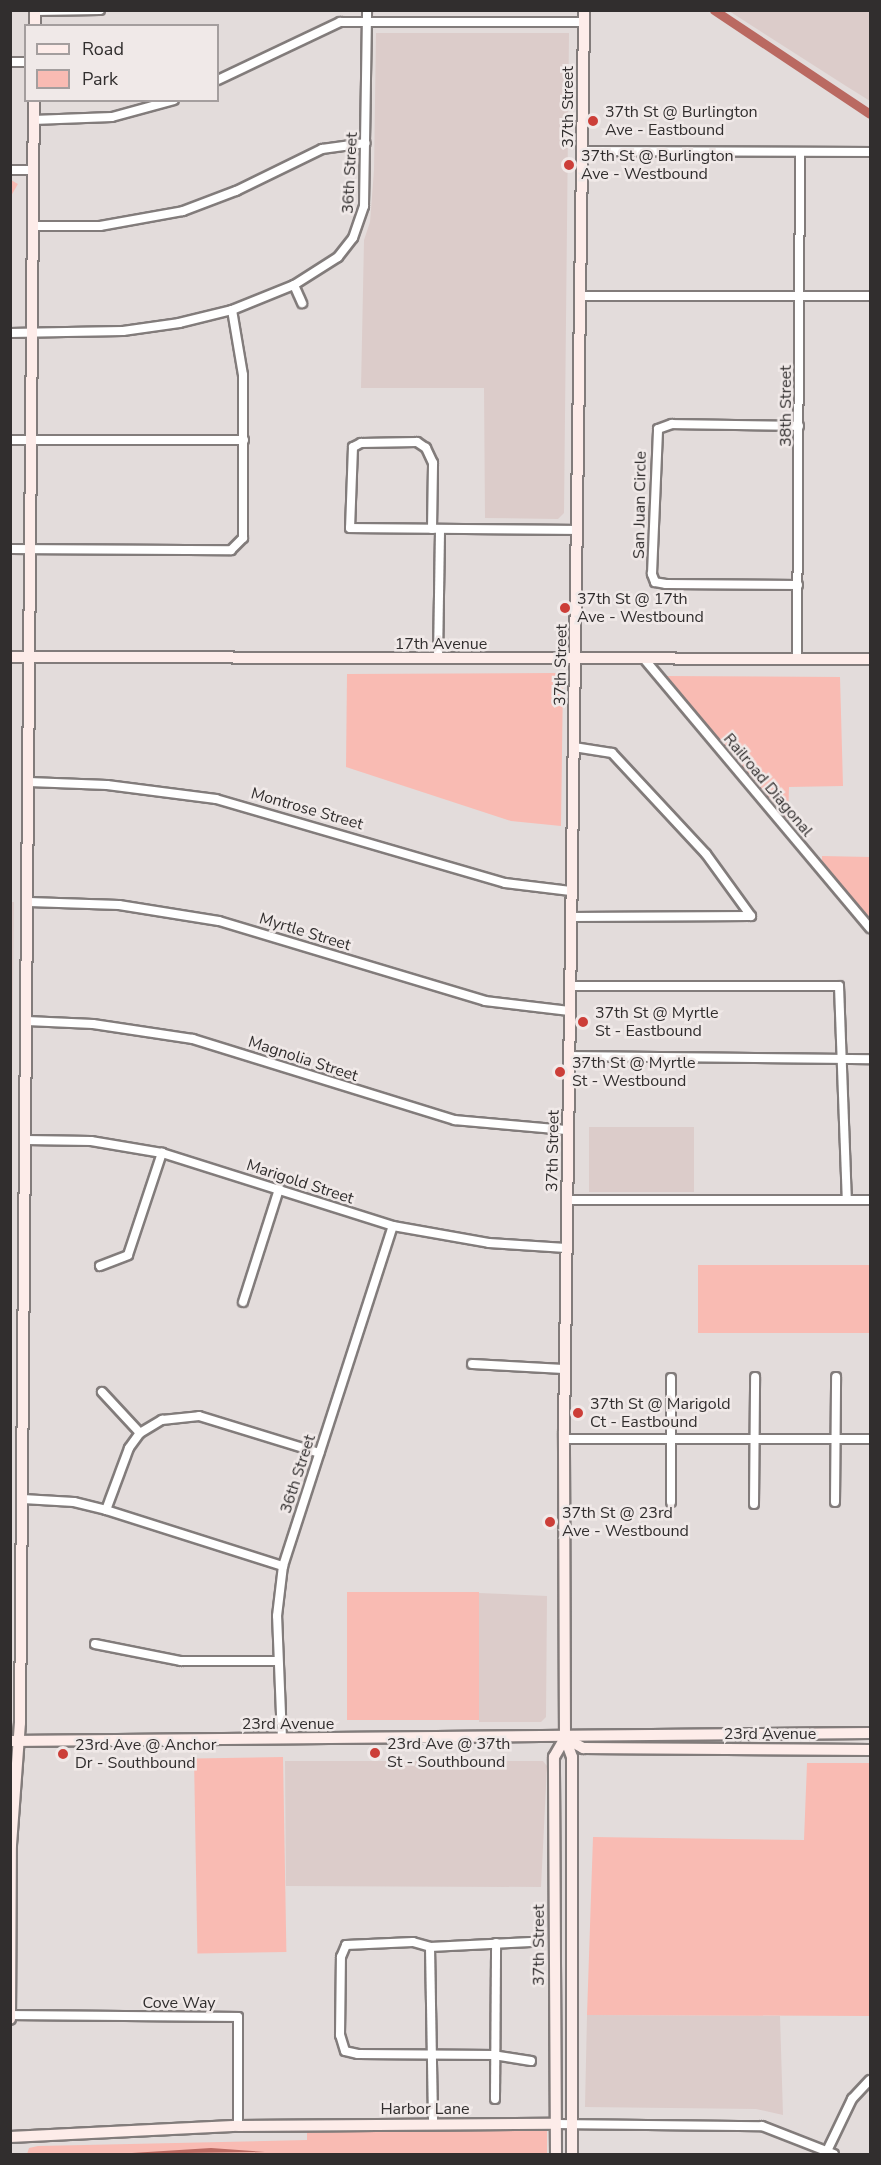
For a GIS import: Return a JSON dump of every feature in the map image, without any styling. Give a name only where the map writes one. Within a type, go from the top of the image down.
[{"type":"main road","name":"37th Street","points":[[572,2154],[572,1757],[565,1738],[564,1369],[569,986],[577,659],[584,10]]},
{"type":"main road","points":[[10,2017],[11,1845],[22,1499],[29,902],[34,102]]},
{"type":"main road","name":"17th Avenue","points":[[10,657],[870,659]]},
{"type":"main road","name":"23rd Avenue","points":[[15,1741],[565,1738],[583,1733],[870,1733]]},
{"type":"main road","name":"37th Street","points":[[556,2154],[554,1757],[565,1738]]},
{"type":"main road","name":"23rd Avenue","points":[[565,1738],[583,1748],[870,1750]]},
{"type":"main road","points":[[555,2001],[572,2000]]},
{"type":"main road","name":"Harbor Lane","points":[[10,2138],[238,2126],[555,2124]]},
{"type":"street","points":[[35,11],[100,10]]},
{"type":"street","name":"36th Street","points":[[10,333],[146,329],[232,310],[294,285],[338,257],[358,228],[364,206],[367,10]]},
{"type":"street","points":[[219,79],[331,23],[367,21],[584,22]]},
{"type":"street","points":[[33,120],[112,117],[167,102]]},
{"type":"street","points":[[32,226],[100,226],[183,211],[236,191],[321,149],[366,143]]},
{"type":"street","points":[[583,151],[870,152]]},
{"type":"street","name":"38th Street","points":[[797,660],[800,152]]},
{"type":"street","points":[[10,170],[33,170]]},
{"type":"street","points":[[294,285],[302,303]]},
{"type":"street","points":[[581,296],[870,296]]},
{"type":"street","points":[[10,549],[231,550],[243,538],[242,360],[232,310]]},
{"type":"street","name":"San Juan Circle","points":[[798,585],[666,584],[655,582],[652,574],[658,429],[672,424],[799,426]]},
{"type":"street","points":[[10,440],[244,440]]},
{"type":"street","points":[[438,659],[436,529],[433,463],[426,448],[417,442],[361,443],[353,447],[350,528],[436,529],[578,530]]},
{"type":"street","name":"Railroad Diagonal","points":[[645,660],[870,928]]},
{"type":"street","points":[[571,917],[751,916],[706,854],[612,753],[575,747]]},
{"type":"street","name":"Montrose Street","points":[[29,782],[107,785],[216,799],[505,884],[571,891]]},
{"type":"street","name":"Myrtle Street","points":[[29,902],[119,905],[219,921],[485,1001],[569,1011]]},
{"type":"street","points":[[569,986],[839,986],[847,1200]]},
{"type":"street","name":"Magnolia Street","points":[[27,1021],[93,1024],[193,1039],[455,1120],[568,1130]]},
{"type":"street","points":[[569,1056],[870,1059]]},
{"type":"street","name":"Marigold Street","points":[[26,1140],[91,1141],[162,1153],[393,1226],[489,1243],[566,1248]]},
{"type":"street","points":[[100,1266],[128,1255],[162,1153]]},
{"type":"street","points":[[243,1302],[279,1189]]},
{"type":"street","points":[[567,1200],[870,1200]]},
{"type":"street","name":"36th Street","points":[[282,1739],[278,1661],[283,1566],[393,1226]]},
{"type":"street","points":[[472,1364],[564,1369]]},
{"type":"street","points":[[754,1504],[755,1377]]},
{"type":"street","points":[[835,1502],[836,1377]]},
{"type":"street","points":[[671,1378],[671,1502]]},
{"type":"street","points":[[102,1392],[140,1433]]},
{"type":"street","points":[[106,1510],[124,1457],[140,1433],[162,1420],[200,1416],[319,1453]]},
{"type":"street","points":[[564,1439],[870,1439]]},
{"type":"street","points":[[22,1499],[74,1502],[106,1510],[283,1566]]},
{"type":"street","points":[[95,1644],[180,1661],[278,1661]]},
{"type":"street","points":[[531,1942],[430,1947],[413,1942],[346,1945],[341,1957],[340,2035],[345,2051],[358,2054],[495,2055],[531,2061]]},
{"type":"street","points":[[495,2099],[496,1944]]},
{"type":"street","points":[[430,1947],[433,2124]]},
{"type":"street","name":"Cove Way","points":[[10,2017],[238,2017],[238,2126]]},
{"type":"street","points":[[831,2153],[852,2098],[870,2080]]},
{"type":"street","name":"Harbor Lane","points":[[555,2124],[762,2126],[831,2153]]},
{"type":"shaded area","points":[[729,11],[870,11],[870,101],[846,86]]},
{"type":"shaded area","points":[[376,33],[569,33],[564,513],[558,519],[485,518],[484,388],[361,388],[364,240],[370,222],[374,170]]},
{"type":"shaded area","points":[[10,902],[14,902],[11,1161]]},
{"type":"shaded area","points":[[589,1127],[694,1127],[694,1192],[589,1192]]},
{"type":"shaded area","points":[[479,1593],[547,1596],[546,1717],[541,1722],[479,1722]]},
{"type":"shaded area","points":[[285,1761],[543,1761],[547,1766],[541,1887],[286,1886]]},
{"type":"shaded area","points":[[587,2015],[780,2016],[783,2115],[756,2109],[585,2107]]},
{"type":"shaded area","points":[[211,2148],[265,2152],[116,2154]]},
{"type":"green space","points":[[11,180],[18,184],[10,198],[10,182]]},
{"type":"green space","points":[[555,673],[563,679],[561,826],[511,821],[346,767],[347,674]]},
{"type":"green space","points":[[664,676],[840,677],[843,786],[789,787],[788,824]]},
{"type":"green space","points":[[822,856],[870,857],[870,921],[822,864]]},
{"type":"green space","points":[[698,1265],[870,1265],[870,1333],[698,1333]]},
{"type":"green space","points":[[347,1592],[479,1592],[479,1720],[347,1720]]},
{"type":"green space","points":[[283,1757],[286,1952],[197,1954],[194,1759]]},
{"type":"green space","points":[[807,1763],[870,1763],[870,2016],[587,2015],[593,1837],[804,1840]]},
{"type":"green space","points":[[307,2129],[547,2130],[547,2154],[27,2154],[29,2148],[38,2146],[307,2140]]},
{"type":"waterway","points":[[714,10],[870,114]]},
{"type":"place","name":"37th St @ Burlington Ave - Eastbound","points":[[593,121]]},
{"type":"place","name":"37th St @ Burlington Ave - Westbound","points":[[569,165]]},
{"type":"place","name":"37th St @ 17th Ave - Westbound","points":[[565,608]]},
{"type":"place","name":"37th St @ Myrtle St - Eastbound","points":[[583,1022]]},
{"type":"place","name":"37th St @ Myrtle St - Westbound","points":[[560,1072]]},
{"type":"place","name":"37th St @ Marigold Ct - Eastbound","points":[[578,1413]]},
{"type":"place","name":"37th St @ 23rd Ave - Westbound","points":[[550,1522]]},
{"type":"place","name":"23rd Ave @ 37th St - Southbound","points":[[375,1753]]},
{"type":"place","name":"23rd Ave @ Anchor Dr - Southbound","points":[[63,1754]]}]
